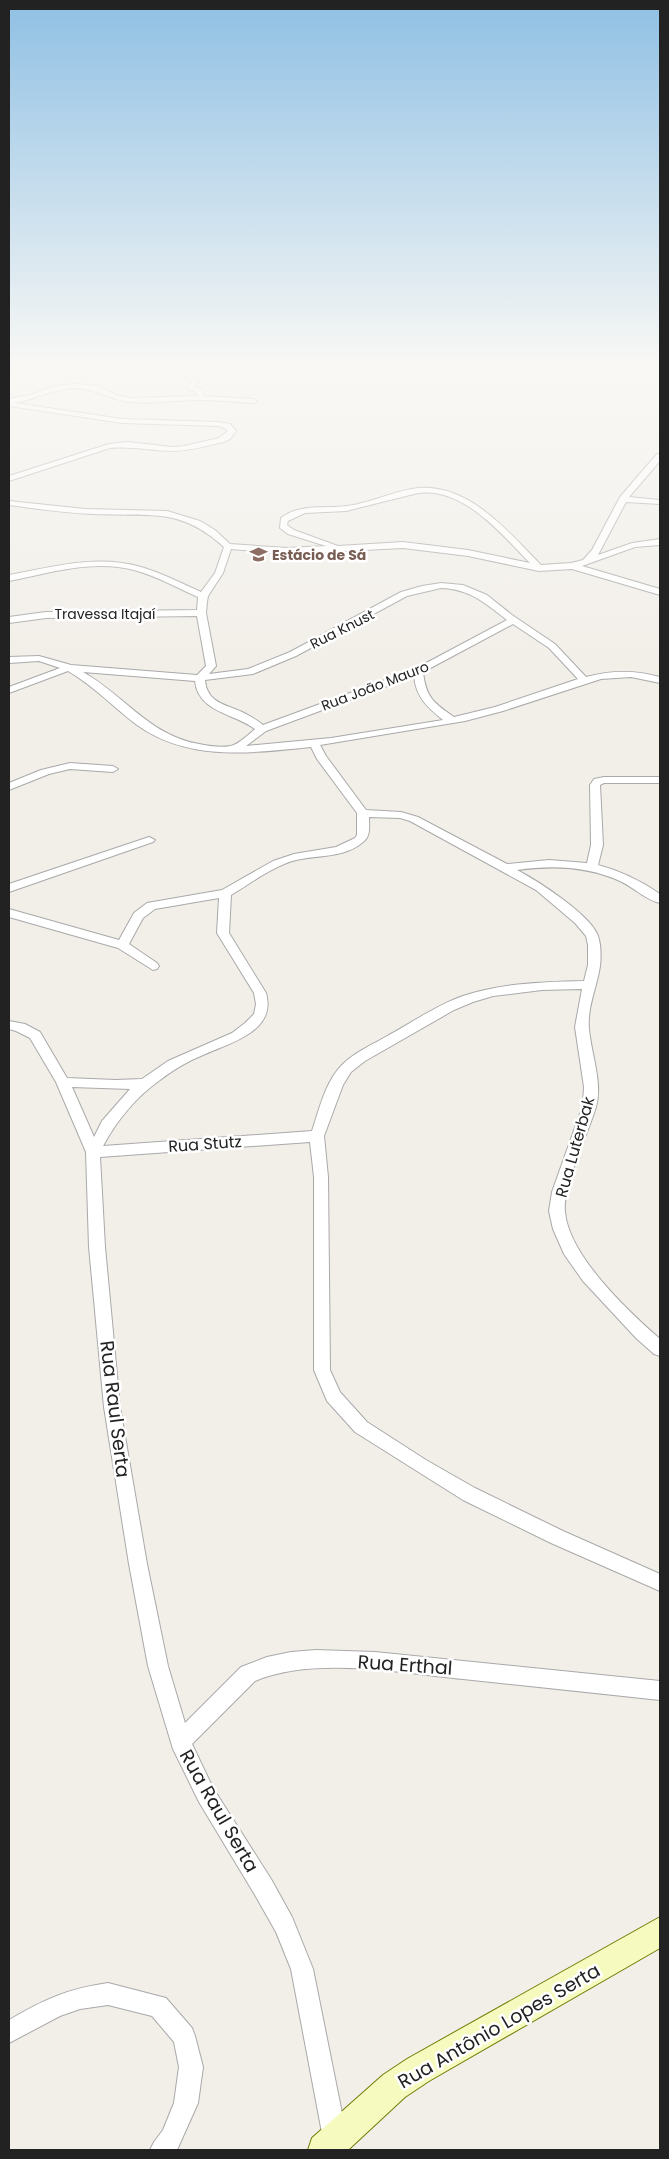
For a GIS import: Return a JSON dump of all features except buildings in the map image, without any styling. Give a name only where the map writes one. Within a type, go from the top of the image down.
[{"type":"street","points":[[9,480],[57,464]]},
{"type":"street","points":[[586,562],[596,551],[623,499],[653,464]]},
{"type":"street","points":[[340,548],[291,532],[283,526],[284,520],[295,512],[356,507],[416,491],[428,490],[458,498],[471,504],[492,520],[539,568]]},
{"type":"street","points":[[623,499],[660,502]]},
{"type":"street","points":[[9,502],[96,512],[161,512],[178,514],[204,526],[228,546],[287,551],[403,546],[468,553],[539,568],[572,566],[634,544],[660,542]]},
{"type":"street","points":[[228,546],[219,573],[203,596],[201,613],[211,666],[200,678],[200,686],[202,694],[208,701],[245,717],[262,729]]},
{"type":"street","points":[[9,578],[86,564],[114,564],[146,572],[203,596]]},
{"type":"street","points":[[572,566],[660,592]]},
{"type":"street","name":"Rua Knust","points":[[68,668],[200,678],[259,670],[293,654],[404,594],[430,586],[442,585],[461,587],[480,594],[548,644],[567,666],[583,679]]},
{"type":"street","name":"Travessa Itajaí","points":[[9,620],[46,615],[201,613]]},
{"type":"street","name":"Rua João Mauro","points":[[235,748],[262,729],[418,671],[513,620]]},
{"type":"street","points":[[9,660],[41,659],[68,668],[95,684],[145,727],[164,738],[189,746],[208,749],[314,743],[452,721],[479,715],[583,679],[626,674],[660,680]]},
{"type":"street","points":[[9,690],[68,668]]},
{"type":"street","points":[[418,671],[422,696],[427,703],[452,721]]},
{"type":"street","points":[[122,945],[138,916],[151,906],[202,899],[225,893],[277,863],[351,846],[359,840],[363,835],[363,812],[321,757],[314,743]]},
{"type":"street","points":[[9,787],[63,767],[113,768]]},
{"type":"street","points":[[592,866],[597,845],[595,785],[604,780],[660,780]]},
{"type":"street","name":"Rua Luterbak","points":[[363,812],[401,815],[414,819],[540,887],[587,929],[594,944],[594,966],[583,1012],[582,1027],[591,1087],[590,1105],[560,1192],[557,1211],[561,1229],[572,1254],[589,1277],[642,1333],[660,1349]]},
{"type":"street","points":[[9,888],[149,840]]},
{"type":"street","points":[[506,868],[539,862],[592,866],[637,884],[660,900]]},
{"type":"street","name":"Rua Raul Serta","points":[[225,893],[223,933],[260,993],[263,1004],[260,1015],[237,1036],[173,1064],[145,1084],[107,1125],[93,1152],[97,1247],[112,1407],[138,1564],[158,1666],[180,1742],[206,1795],[263,1887],[284,1925],[302,1969],[330,2144]]},
{"type":"street","points":[[9,913],[122,945],[153,966]]},
{"type":"street","points":[[590,985],[542,986],[493,992],[468,999],[449,1007],[360,1058],[346,1069],[336,1084],[318,1136],[321,1177],[322,1370],[333,1396],[362,1427],[469,1494],[660,1584]]},
{"type":"street","points":[[9,1024],[20,1027],[34,1035],[63,1082],[93,1152]]},
{"type":"street","points":[[63,1082],[116,1085],[145,1084]]},
{"type":"street","name":"Rua Stutz","points":[[93,1152],[318,1136]]},
{"type":"street","name":"Rua Erthal","points":[[180,1742],[248,1674],[268,1666],[291,1661],[316,1659],[375,1661],[660,1690]]},
{"type":"street","name":"Rua Antônio Lopes Serta","points":[[330,2144],[394,2086],[418,2070],[660,1932]]},
{"type":"street","points":[[9,2032],[55,2006],[80,1998],[108,1994],[158,2006],[184,2036],[191,2067],[186,2103],[172,2138],[162,2150]]},
{"type":"place","name":"Estácio de Sá","points":[[258,555]]}]
